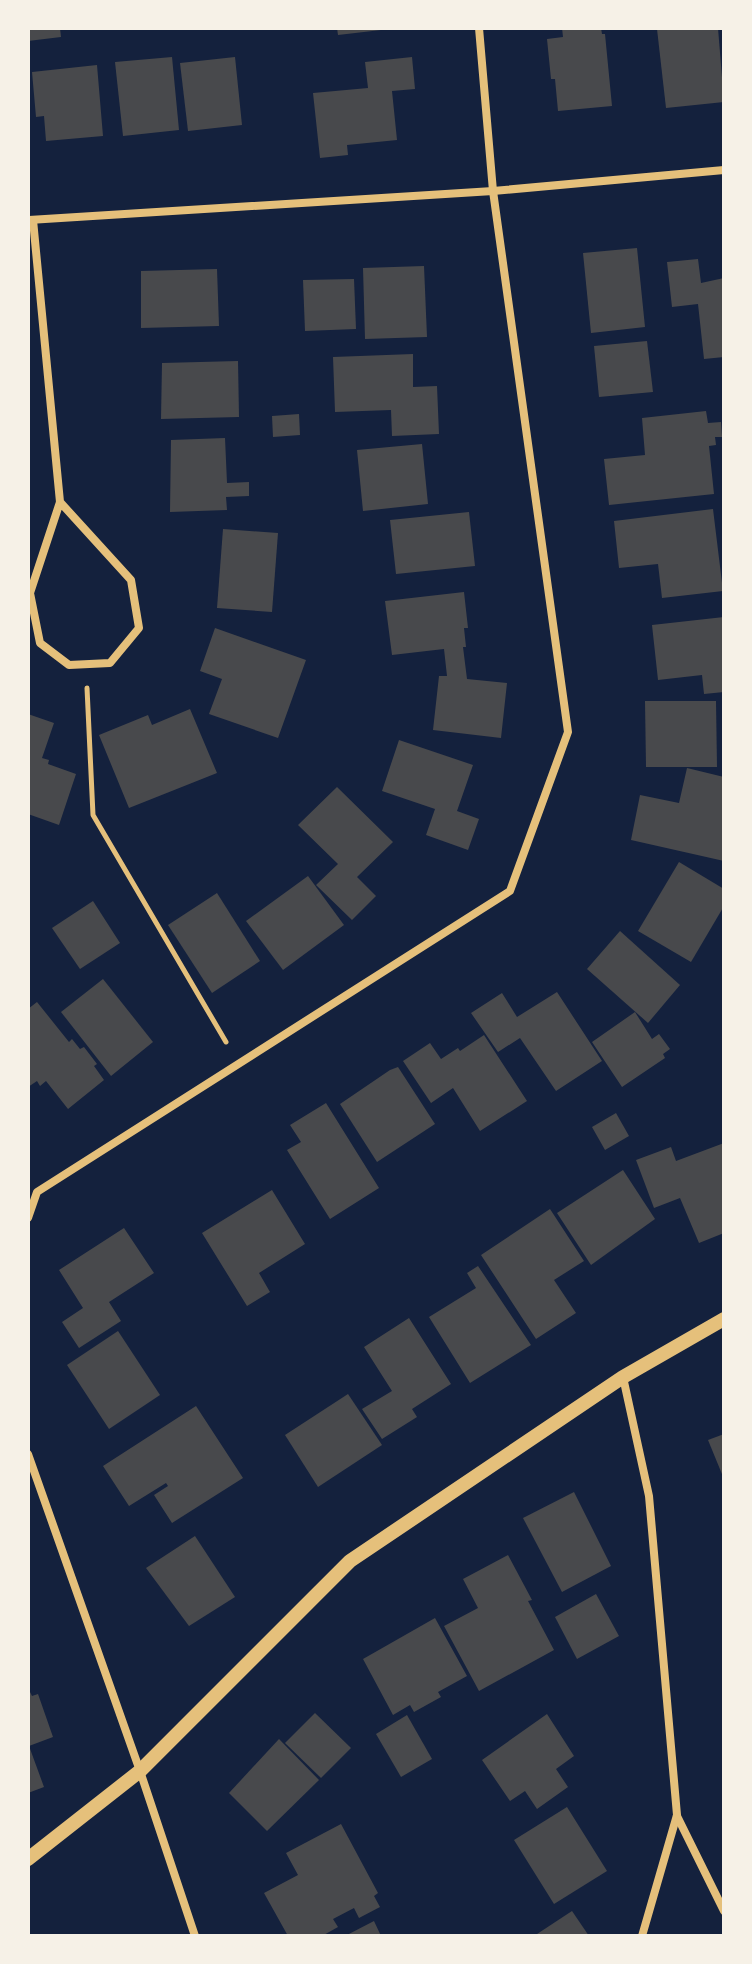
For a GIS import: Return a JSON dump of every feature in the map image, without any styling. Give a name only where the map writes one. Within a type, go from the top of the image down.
[{"type":"street","points":[[28,1218],[37,1192],[510,891],[568,732],[493,191],[479,28]]},
{"type":"street","points":[[60,502],[131,580],[139,628],[110,663],[69,665],[40,643],[30,593],[60,502],[30,220],[493,191],[724,170]]},
{"type":"street","points":[[28,1859],[140,1771],[350,1561],[623,1377],[724,1319]]},
{"type":"street","points":[[623,1377],[649,1496],[677,1815],[724,1911]]},
{"type":"street","points":[[28,1454],[195,1936]]},
{"type":"street","points":[[642,1936],[677,1815]]},
{"type":"path","points":[[86,666],[93,815],[239,1063]]},
{"type":"building","points":[[28,28],[60,28],[61,37],[28,41]]},
{"type":"building","points":[[337,28],[380,28],[381,30],[338,35]]},
{"type":"building","points":[[562,28],[601,28],[602,34],[605,34],[612,106],[558,111],[547,39],[563,37]]},
{"type":"building","points":[[718,28],[724,102],[666,108],[657,29]]},
{"type":"building","points":[[172,57],[179,130],[123,136],[115,62]]},
{"type":"building","points":[[235,57],[242,125],[188,131],[180,63]]},
{"type":"building","points":[[412,57],[415,89],[392,91],[397,140],[347,145],[348,155],[320,158],[313,93],[368,88],[365,62]]},
{"type":"building","points":[[97,65],[103,136],[46,141],[44,116],[36,117],[32,72]]},
{"type":"building","points":[[637,248],[645,327],[591,333],[583,253]]},
{"type":"building","points":[[698,259],[701,283],[724,278],[724,357],[704,359],[698,304],[672,307],[667,262]]},
{"type":"building","points":[[424,266],[427,337],[365,339],[363,268]]},
{"type":"building","points":[[217,269],[219,326],[141,328],[141,271]]},
{"type":"building","points":[[354,279],[356,329],[305,331],[303,280]]},
{"type":"building","points":[[647,341],[653,392],[599,397],[594,346]]},
{"type":"building","points":[[413,354],[413,387],[437,386],[439,434],[392,436],[391,410],[335,412],[333,357]]},
{"type":"building","points":[[238,361],[239,417],[161,419],[162,363]]},
{"type":"building","points":[[706,411],[708,423],[721,422],[722,437],[715,437],[716,445],[709,446],[714,494],[609,505],[604,459],[645,455],[642,418]]},
{"type":"building","points":[[299,414],[300,435],[273,437],[272,416]]},
{"type":"building","points":[[225,438],[227,483],[249,482],[249,496],[226,497],[227,510],[170,512],[171,440]]},
{"type":"building","points":[[422,444],[428,504],[363,511],[357,450]]},
{"type":"building","points":[[713,509],[723,591],[662,598],[658,564],[619,568],[614,521]]},
{"type":"building","points":[[469,512],[475,566],[396,574],[390,520]]},
{"type":"building","points":[[223,529],[278,533],[272,612],[217,608]]},
{"type":"building","points":[[464,592],[468,628],[464,628],[466,647],[463,647],[467,679],[507,683],[501,738],[433,730],[439,676],[447,676],[444,649],[392,655],[385,601]]},
{"type":"building","points":[[724,617],[724,692],[704,694],[702,675],[658,680],[652,625]]},
{"type":"building","points":[[215,628],[306,660],[278,738],[209,714],[222,679],[200,671]]},
{"type":"building","points":[[645,701],[716,701],[717,767],[646,767]]},
{"type":"building","points":[[190,709],[217,773],[129,808],[99,735],[148,715],[152,725]]},
{"type":"building","points":[[28,714],[54,723],[42,758],[49,760],[48,764],[76,774],[59,825],[28,814]]},
{"type":"building","points":[[399,740],[473,765],[457,811],[479,819],[468,850],[426,835],[435,809],[382,791]]},
{"type":"building","points":[[687,768],[724,777],[724,861],[631,840],[640,795],[679,803]]},
{"type":"building","points":[[337,787],[393,842],[357,877],[376,896],[352,920],[316,885],[338,864],[298,825]]},
{"type":"building","points":[[679,862],[724,889],[724,906],[691,962],[638,931]]},
{"type":"building","points":[[308,876],[344,925],[283,970],[246,921]]},
{"type":"building","points":[[217,893],[260,961],[212,993],[168,925]]},
{"type":"building","points":[[93,901],[120,943],[80,969],[52,928]]},
{"type":"building","points":[[620,931],[680,985],[648,1023],[587,969]]},
{"type":"building","points":[[103,979],[153,1042],[111,1076],[61,1012]]},
{"type":"building","points":[[557,992],[602,1061],[556,1091],[520,1038],[498,1052],[471,1013],[502,993],[517,1017]]},
{"type":"building","points":[[37,1002],[69,1042],[72,1039],[80,1049],[84,1047],[104,1080],[68,1109],[46,1081],[40,1086],[37,1081],[28,1087],[28,1009]]},
{"type":"building","points":[[635,1012],[652,1039],[659,1034],[670,1049],[663,1054],[665,1058],[622,1087],[592,1042]]},
{"type":"building","points":[[484,1035],[527,1101],[480,1131],[453,1088],[431,1103],[403,1061],[430,1043],[441,1059]]},
{"type":"building","points":[[398,1067],[435,1124],[377,1162],[340,1104]]},
{"type":"building","points":[[326,1103],[379,1188],[330,1219],[287,1150],[301,1142],[290,1125]]},
{"type":"building","points":[[616,1113],[629,1136],[605,1150],[592,1127]]},
{"type":"building","points":[[724,1143],[724,1233],[699,1243],[680,1198],[654,1208],[636,1160],[671,1147],[676,1161]]},
{"type":"building","points":[[623,1170],[655,1219],[591,1265],[557,1213]]},
{"type":"building","points":[[272,1190],[305,1244],[259,1273],[270,1292],[247,1306],[202,1233]]},
{"type":"building","points":[[550,1209],[584,1261],[554,1280],[576,1313],[536,1339],[481,1255]]},
{"type":"building","points":[[124,1228],[154,1273],[109,1302],[121,1321],[79,1348],[62,1322],[83,1308],[59,1270]]},
{"type":"building","points":[[478,1266],[531,1345],[470,1383],[429,1317],[476,1288],[467,1273]]},
{"type":"building","points":[[409,1318],[451,1384],[412,1409],[417,1417],[382,1439],[362,1409],[392,1391],[364,1347]]},
{"type":"building","points":[[118,1331],[160,1395],[109,1429],[67,1365]]},
{"type":"building","points":[[348,1394],[382,1445],[318,1487],[285,1435]]},
{"type":"building","points":[[196,1406],[243,1478],[172,1523],[154,1495],[168,1486],[166,1483],[129,1506],[103,1466]]},
{"type":"building","points":[[724,1434],[724,1479],[708,1440]]},
{"type":"building","points":[[574,1492],[611,1566],[562,1592],[523,1518]]},
{"type":"building","points":[[195,1536],[235,1597],[189,1626],[146,1568]]},
{"type":"building","points":[[508,1555],[554,1650],[479,1691],[444,1626],[478,1608],[463,1579]]},
{"type":"building","points":[[596,1594],[619,1636],[577,1659],[555,1617]]},
{"type":"building","points":[[435,1618],[467,1676],[438,1692],[441,1697],[414,1712],[410,1705],[393,1715],[363,1659]]},
{"type":"building","points":[[28,1688],[32,1696],[38,1694],[53,1737],[29,1746],[44,1787],[28,1793]]},
{"type":"building","points":[[315,1713],[351,1748],[321,1778],[285,1743]]},
{"type":"building","points":[[547,1714],[574,1756],[556,1769],[568,1787],[537,1809],[525,1791],[510,1801],[482,1760]]},
{"type":"building","points":[[407,1715],[432,1759],[401,1777],[376,1734]]},
{"type":"building","points":[[279,1739],[319,1780],[267,1831],[229,1793]]},
{"type":"building","points":[[567,1807],[607,1871],[554,1904],[514,1840]]},
{"type":"building","points":[[341,1824],[378,1893],[374,1896],[380,1907],[359,1918],[354,1908],[333,1919],[338,1927],[322,1936],[288,1936],[264,1893],[298,1875],[286,1853]]},
{"type":"building","points":[[572,1911],[589,1936],[534,1936]]},
{"type":"building","points":[[374,1921],[381,1936],[345,1936]]}]
